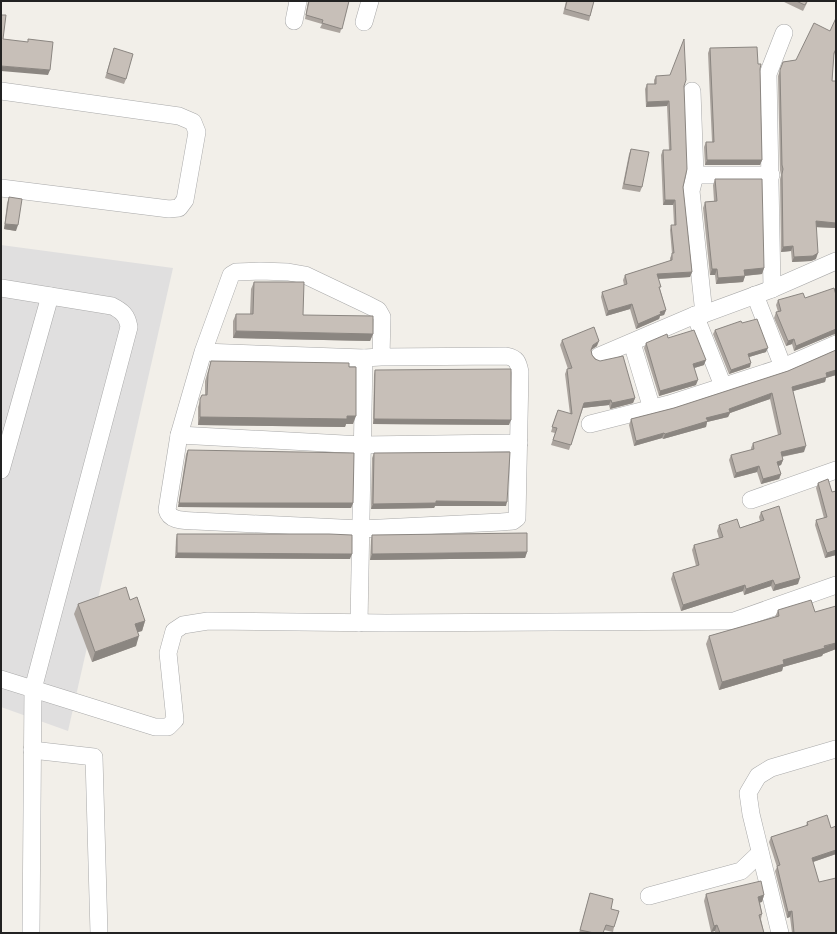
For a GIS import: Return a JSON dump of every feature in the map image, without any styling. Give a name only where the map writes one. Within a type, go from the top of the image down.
[{"type":"street","points":[[294,20],[298,1]]},
{"type":"street","points":[[364,22],[370,1]]},
{"type":"street","points":[[772,289],[768,74],[784,33]]},
{"type":"street","points":[[1,91],[179,116],[193,122],[197,132],[185,200],[179,208],[169,209],[1,188]]},
{"type":"street","points":[[692,91],[695,175],[691,191],[700,315],[723,386]]},
{"type":"street","points":[[695,175],[771,175]]},
{"type":"street","points":[[599,356],[700,315],[835,264]]},
{"type":"street","points":[[203,352],[364,358],[381,358],[506,356],[513,358],[518,364],[520,372],[517,518],[513,521],[361,528],[180,520],[171,517],[168,514],[167,510],[179,435],[203,352],[231,275],[236,272],[260,270],[305,275],[378,310],[382,317],[381,358]]},
{"type":"street","points":[[1,288],[112,306],[125,315],[129,327],[33,689],[31,933]]},
{"type":"street","points":[[755,295],[783,367]]},
{"type":"street","points":[[1,470],[50,296]]},
{"type":"street","points":[[632,343],[652,409]]},
{"type":"street","points":[[590,424],[669,404],[783,367],[836,344]]},
{"type":"street","points":[[359,623],[364,358]]},
{"type":"street","points":[[179,435],[362,446],[519,443]]},
{"type":"street","points":[[751,500],[836,470]]},
{"type":"street","points":[[1,679],[155,727],[168,727],[175,720],[168,653],[174,631],[183,624],[208,621],[359,623],[734,622],[836,585]]},
{"type":"street","points":[[780,933],[751,814],[748,793],[758,776],[771,768],[836,749]]},
{"type":"street","points":[[32,750],[94,757],[99,933]]},
{"type":"street","points":[[649,896],[741,871],[760,853]]},
{"type":"shaded area","points":[[1,245],[173,268],[68,731],[1,707]]},
{"type":"building","points":[[309,1],[349,1],[342,29],[322,23],[323,20],[306,15]]},
{"type":"building","points":[[567,1],[594,1],[590,16],[565,9]]},
{"type":"building","points":[[796,1],[807,1],[805,5]]},
{"type":"building","points":[[1,15],[6,15],[3,39],[28,42],[28,39],[53,42],[50,70],[1,66]]},
{"type":"building","points":[[836,18],[836,49],[834,53],[832,81],[836,81],[836,223],[816,221],[818,253],[813,256],[794,257],[793,246],[783,247],[783,169],[780,70],[783,62],[796,60],[814,23],[830,31]]},
{"type":"building","points":[[684,39],[687,169],[683,187],[692,272],[657,274],[661,287],[659,287],[666,310],[660,312],[661,314],[638,324],[632,304],[608,311],[602,292],[627,284],[625,275],[672,260],[672,253],[674,253],[671,225],[676,225],[675,200],[665,200],[663,150],[671,150],[669,101],[647,102],[647,84],[656,84],[656,76],[670,75]]},
{"type":"building","points":[[757,47],[758,64],[761,64],[762,160],[707,160],[706,142],[714,142],[710,48]]},
{"type":"building","points":[[114,48],[133,54],[126,79],[107,73]]},
{"type":"building","points":[[631,149],[649,152],[642,187],[624,184]]},
{"type":"building","points":[[715,179],[762,179],[764,268],[744,270],[745,276],[718,278],[717,269],[712,269],[705,202],[717,201]]},
{"type":"building","points":[[9,197],[22,199],[18,225],[5,224]]},
{"type":"building","points":[[254,282],[304,282],[303,315],[373,316],[373,334],[236,331],[236,314],[253,314]]},
{"type":"building","points":[[834,288],[836,295],[836,329],[796,346],[794,339],[788,341],[776,312],[781,311],[778,300],[803,293],[805,298]]},
{"type":"building","points":[[757,319],[768,348],[748,354],[751,363],[731,370],[715,330],[741,321],[742,323]]},
{"type":"building","points":[[594,327],[599,341],[593,345],[591,350],[592,355],[595,359],[600,361],[623,356],[635,398],[612,403],[611,400],[584,403],[571,445],[553,440],[557,428],[552,427],[558,410],[572,414],[567,369],[572,368],[562,340]]},
{"type":"building","points":[[694,330],[706,360],[693,364],[698,380],[660,391],[646,343],[667,334],[668,338]]},
{"type":"building","points":[[836,350],[836,370],[826,373],[827,377],[792,387],[806,446],[781,452],[783,460],[777,462],[781,474],[763,479],[759,466],[736,473],[731,455],[754,449],[753,443],[781,434],[772,393],[729,409],[730,412],[706,418],[708,421],[636,441],[631,419],[674,408],[788,371]]},
{"type":"building","points":[[211,361],[349,363],[349,367],[356,367],[356,416],[347,416],[347,419],[200,417],[200,399],[202,395],[207,395],[208,374]]},
{"type":"building","points":[[511,369],[511,420],[374,419],[375,370]]},
{"type":"building","points":[[188,450],[354,453],[353,503],[179,503]]},
{"type":"building","points":[[510,452],[507,502],[436,501],[436,503],[373,504],[374,453]]},
{"type":"building","points":[[828,479],[832,492],[836,491],[836,550],[827,553],[816,520],[827,517],[818,483]]},
{"type":"building","points":[[779,506],[800,578],[775,585],[773,580],[746,589],[745,585],[683,605],[673,573],[699,565],[694,545],[723,537],[719,525],[737,519],[740,528],[764,520],[761,512]]},
{"type":"building","points":[[527,533],[527,552],[372,554],[372,535]]},
{"type":"building","points":[[177,534],[352,535],[352,554],[177,553]]},
{"type":"building","points":[[126,587],[130,600],[137,597],[145,621],[135,624],[139,636],[95,652],[78,604]]},
{"type":"building","points":[[811,600],[815,612],[836,606],[836,643],[824,646],[825,648],[783,660],[784,664],[722,682],[709,636],[779,616],[778,610]]},
{"type":"building","points":[[827,815],[831,828],[836,826],[836,850],[812,858],[819,882],[836,878],[836,933],[794,933],[792,911],[788,912],[777,866],[780,865],[771,837],[808,825],[807,822]]},
{"type":"building","points":[[761,881],[764,895],[758,897],[762,914],[759,915],[764,933],[720,933],[717,925],[714,926],[706,894]]},
{"type":"building","points":[[590,893],[613,899],[611,909],[619,911],[614,927],[606,925],[603,933],[580,930]]}]
